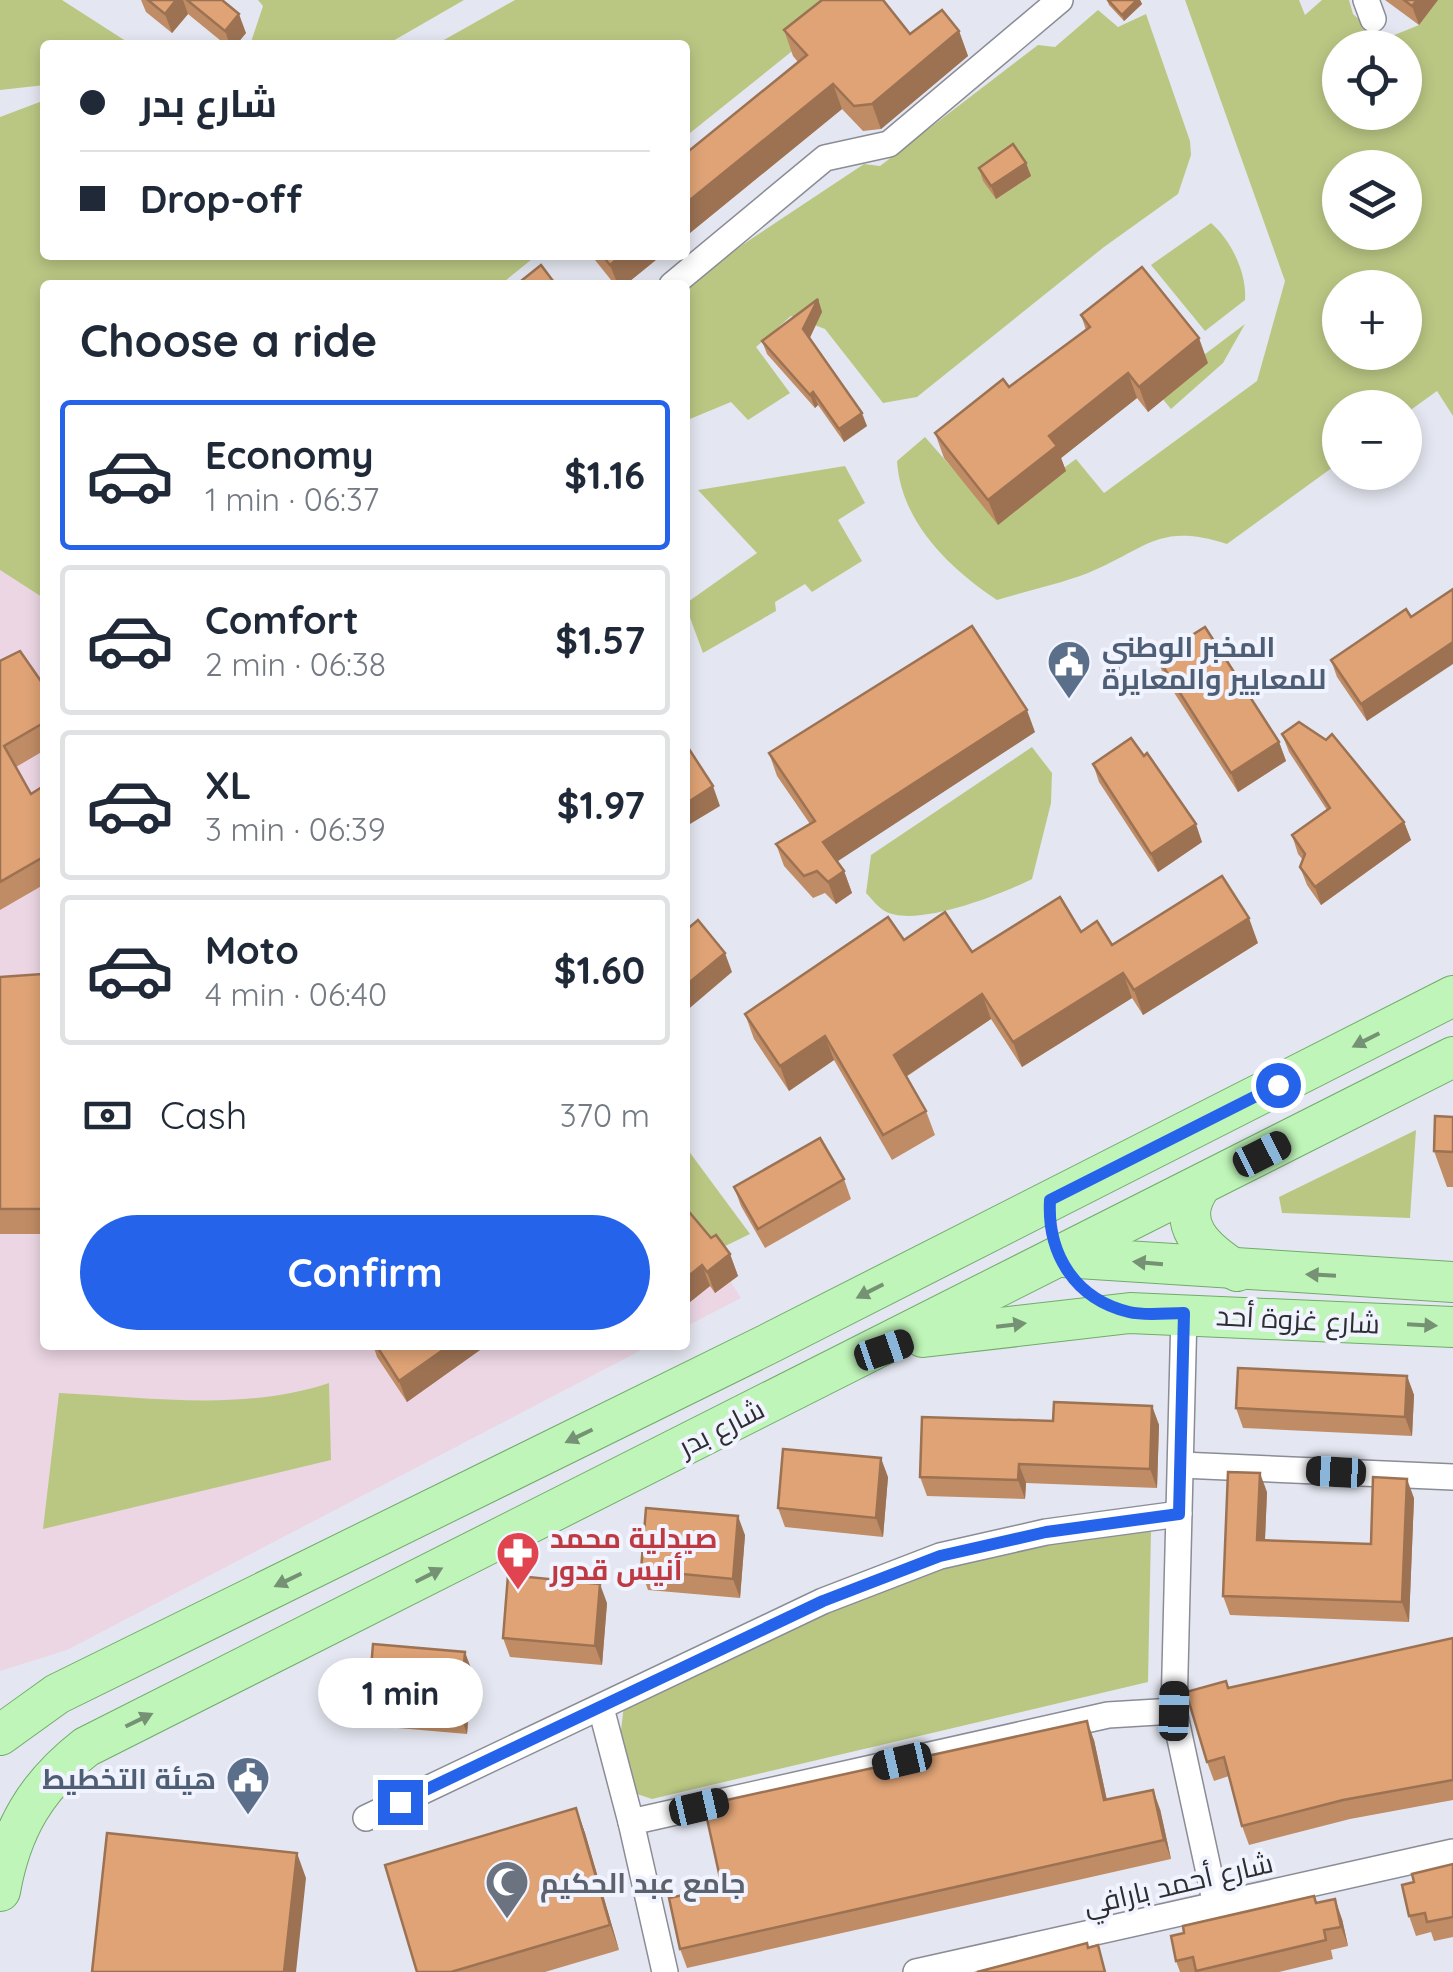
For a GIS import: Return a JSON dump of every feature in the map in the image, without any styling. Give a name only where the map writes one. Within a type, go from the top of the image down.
[{"type":"main road","name":"شارع بدر","points":[[0,1735],[57,1694],[957,1248],[1453,996]]},
{"type":"main road","name":"شارع بدر","points":[[8,1824],[86,1748],[1453,1057]]},
{"type":"main road","points":[[1201,1185],[1191,1198],[1192,1232],[1202,1245],[1236,1271]]},
{"type":"main road","points":[[1050,1200],[1050,1228],[1058,1257],[1084,1293],[1130,1313]]},
{"type":"main road","name":"شارع غزوة أحد","points":[[957,1248],[1236,1271],[1453,1282]]},
{"type":"main road","name":"شارع غزوة أحد","points":[[848,1363],[920,1338],[1130,1313],[1453,1327]]},
{"type":"main road","points":[[57,1694],[80,1716],[86,1748]]},
{"type":"main road","points":[[0,1890],[8,1824]]},
{"type":"street","points":[[678,280],[825,158],[889,144],[1060,0]]},
{"type":"street","points":[[1184,1313],[1174,1711],[1216,1905]]},
{"type":"street","points":[[1180,1465],[1453,1477]]},
{"type":"street","points":[[366,1818],[823,1601],[940,1556],[1046,1532],[1179,1514]]},
{"type":"street","points":[[601,1708],[632,1822],[665,1972]]},
{"type":"street","points":[[632,1822],[1108,1715],[1174,1711]]},
{"type":"street","name":"شارع أحمد بارافي","points":[[916,1972],[1453,1852]]},
{"type":"shaded area","points":[[0,570],[40,596],[40,1350],[641,1350],[67,1650],[0,1671]]},
{"type":"shaded area","points":[[690,1219],[741,1298],[690,1324]]},
{"type":"green space","points":[[0,0],[62,0],[124,40],[40,40],[40,86],[0,90]]},
{"type":"green space","points":[[258,0],[464,0],[395,40],[252,40],[263,6]]},
{"type":"green space","points":[[515,0],[856,0],[690,133],[690,40],[444,40]]},
{"type":"green space","points":[[1185,0],[1299,0],[1305,15],[1322,0],[1349,0],[1353,14],[1371,30],[1322,30],[1322,130],[1422,130],[1422,30],[1407,30],[1419,25],[1438,0],[1453,0],[1453,416],[1437,391],[1422,402],[1422,390],[1322,390],[1322,475],[1227,544],[1204,538],[1168,537],[1088,573],[997,600],[945,558],[918,523],[900,483],[897,461],[925,437],[996,518],[1076,459],[1104,493],[1257,381],[1285,281]]},
{"type":"green space","points":[[1098,10],[1118,27],[1146,14],[1190,141],[1191,155],[1178,194],[1104,247],[917,397],[883,403],[825,329],[791,316],[756,347],[790,393],[748,420],[731,402],[690,419],[690,280],[864,164],[880,166],[1038,45],[1055,47]]},
{"type":"green space","points":[[40,102],[40,260],[531,260],[506,280],[40,280],[40,596],[0,570],[0,117]]},
{"type":"green space","points":[[1211,223],[1236,258],[1245,300],[1205,331],[1151,265]]},
{"type":"green space","points":[[1245,324],[1223,363],[1171,409],[1156,391]]},
{"type":"green space","points":[[845,466],[865,503],[838,520],[862,561],[812,592],[805,584],[775,602],[776,611],[703,653],[690,618],[690,600],[757,553],[698,490]]},
{"type":"green space","points":[[1032,747],[1052,773],[1051,803],[1032,879],[958,908],[915,916],[883,910],[866,893],[871,855]]},
{"type":"green space","points":[[1416,1130],[1410,1218],[1282,1213],[1279,1197]]},
{"type":"green space","points":[[690,1153],[750,1234],[713,1252],[690,1222]]},
{"type":"green space","points":[[329,1383],[331,1460],[43,1529],[59,1393],[229,1400],[296,1392]]},
{"type":"green space","points":[[1151,1531],[1148,1682],[652,1799],[631,1792],[619,1747],[624,1705],[806,1618],[918,1574],[1033,1546]]},
{"type":"building","points":[[148,0],[176,0],[165,14]]},
{"type":"building","points":[[187,0],[222,0],[239,14],[225,31]]},
{"type":"building","points":[[822,0],[883,0],[910,34],[942,10],[959,31],[872,104],[854,106],[833,84],[690,200],[690,150],[807,55],[784,30]]},
{"type":"building","points":[[1108,0],[1137,0],[1122,15]]},
{"type":"building","points":[[1013,144],[1026,163],[991,186],[979,168]]},
{"type":"building","points":[[541,265],[552,280],[522,280]]},
{"type":"building","points":[[1142,267],[1199,338],[1139,387],[1128,373],[1049,436],[1057,446],[988,500],[935,433],[1003,379],[1009,387],[1090,327],[1081,315]]},
{"type":"building","points":[[818,299],[803,329],[862,413],[839,429],[813,392],[810,395],[762,341]]},
{"type":"building","points":[[1453,589],[1453,642],[1361,704],[1331,660],[1406,609],[1411,617]]},
{"type":"building","points":[[972,626],[1027,710],[823,842],[844,871],[828,882],[817,871],[804,876],[776,844],[815,821],[769,753]]},
{"type":"building","points":[[1205,627],[1279,742],[1231,773],[1157,657]]},
{"type":"building","points":[[20,651],[40,680],[40,725],[4,746],[31,794],[40,788],[40,859],[0,882],[0,661]]},
{"type":"building","points":[[1299,722],[1326,740],[1332,734],[1404,822],[1315,887],[1300,867],[1305,854],[1292,835],[1330,808],[1282,734]]},
{"type":"building","points":[[1131,738],[1144,756],[1147,753],[1196,824],[1151,854],[1093,764]]},
{"type":"building","points":[[690,751],[713,786],[690,801]]},
{"type":"building","points":[[1222,876],[1249,918],[1134,990],[1123,973],[1013,1042],[982,994],[894,1055],[926,1111],[883,1135],[825,1036],[780,1066],[745,1014],[888,917],[904,940],[945,912],[972,952],[1060,897],[1081,932],[1097,921],[1112,945]]},
{"type":"building","points":[[698,920],[725,953],[690,982],[690,927]]},
{"type":"building","points":[[40,974],[40,1209],[0,1209],[0,977]]},
{"type":"building","points":[[1435,1116],[1453,1117],[1453,1152],[1434,1151]]},
{"type":"building","points":[[820,1138],[844,1179],[758,1229],[734,1187]]},
{"type":"building","points":[[690,1213],[711,1238],[716,1235],[730,1254],[707,1272],[702,1265],[690,1275]]},
{"type":"building","points":[[379,1350],[443,1350],[399,1381]]},
{"type":"building","points":[[1238,1368],[1407,1376],[1405,1417],[1236,1408]]},
{"type":"building","points":[[1054,1402],[1152,1406],[1150,1469],[1019,1464],[1018,1480],[920,1477],[922,1417],[1053,1421]]},
{"type":"building","points":[[783,1449],[881,1458],[876,1518],[778,1508]]},
{"type":"building","points":[[1228,1472],[1260,1473],[1257,1540],[1371,1544],[1373,1477],[1407,1479],[1402,1602],[1223,1596]]},
{"type":"building","points":[[646,1508],[738,1516],[733,1579],[641,1570]]},
{"type":"building","points":[[508,1575],[600,1584],[595,1646],[503,1638]]},
{"type":"building","points":[[1453,1638],[1453,1780],[1343,1800],[1242,1826],[1224,1757],[1207,1762],[1186,1692],[1226,1681],[1228,1688]]},
{"type":"building","points":[[373,1644],[465,1652],[460,1714],[368,1706]]},
{"type":"building","points":[[1087,1721],[1104,1800],[1153,1790],[1164,1840],[680,1949],[669,1898],[722,1887],[704,1805]]},
{"type":"building","name":"جامع عبد الحكيم","points":[[576,1808],[610,1925],[451,1972],[417,1972],[385,1865]]},
{"type":"building","points":[[107,1833],[297,1853],[284,1972],[92,1972]]},
{"type":"building","points":[[1453,1864],[1453,1917],[1427,1922],[1425,1913],[1409,1916],[1402,1885],[1414,1882],[1412,1874]]},
{"type":"building","points":[[1314,1896],[1316,1903],[1335,1899],[1341,1927],[1324,1930],[1326,1940],[1196,1971],[1193,1957],[1176,1961],[1171,1936],[1184,1933],[1183,1926]]},
{"type":"building","points":[[1087,1943],[1088,1948],[1098,1945],[1105,1972],[977,1972]]},
{"type":"place","name":"المخبر الوطني للمعايير والمعايرة","points":[[1069,700]]},
{"type":"place","name":"صيدلية محمد أنيس قدور","points":[[518,1591]]},
{"type":"place","name":"هيئة التخطيط","points":[[248,1816]]},
{"type":"place","name":"جامع عبد الحكيم","points":[[507,1920]]},
{"type":"route","points":[[400,1802],[823,1601],[940,1556],[1046,1532],[1179,1514],[1184,1313],[1130,1313],[1084,1293],[1058,1257],[1050,1228],[1050,1200],[1278,1085]]}]
